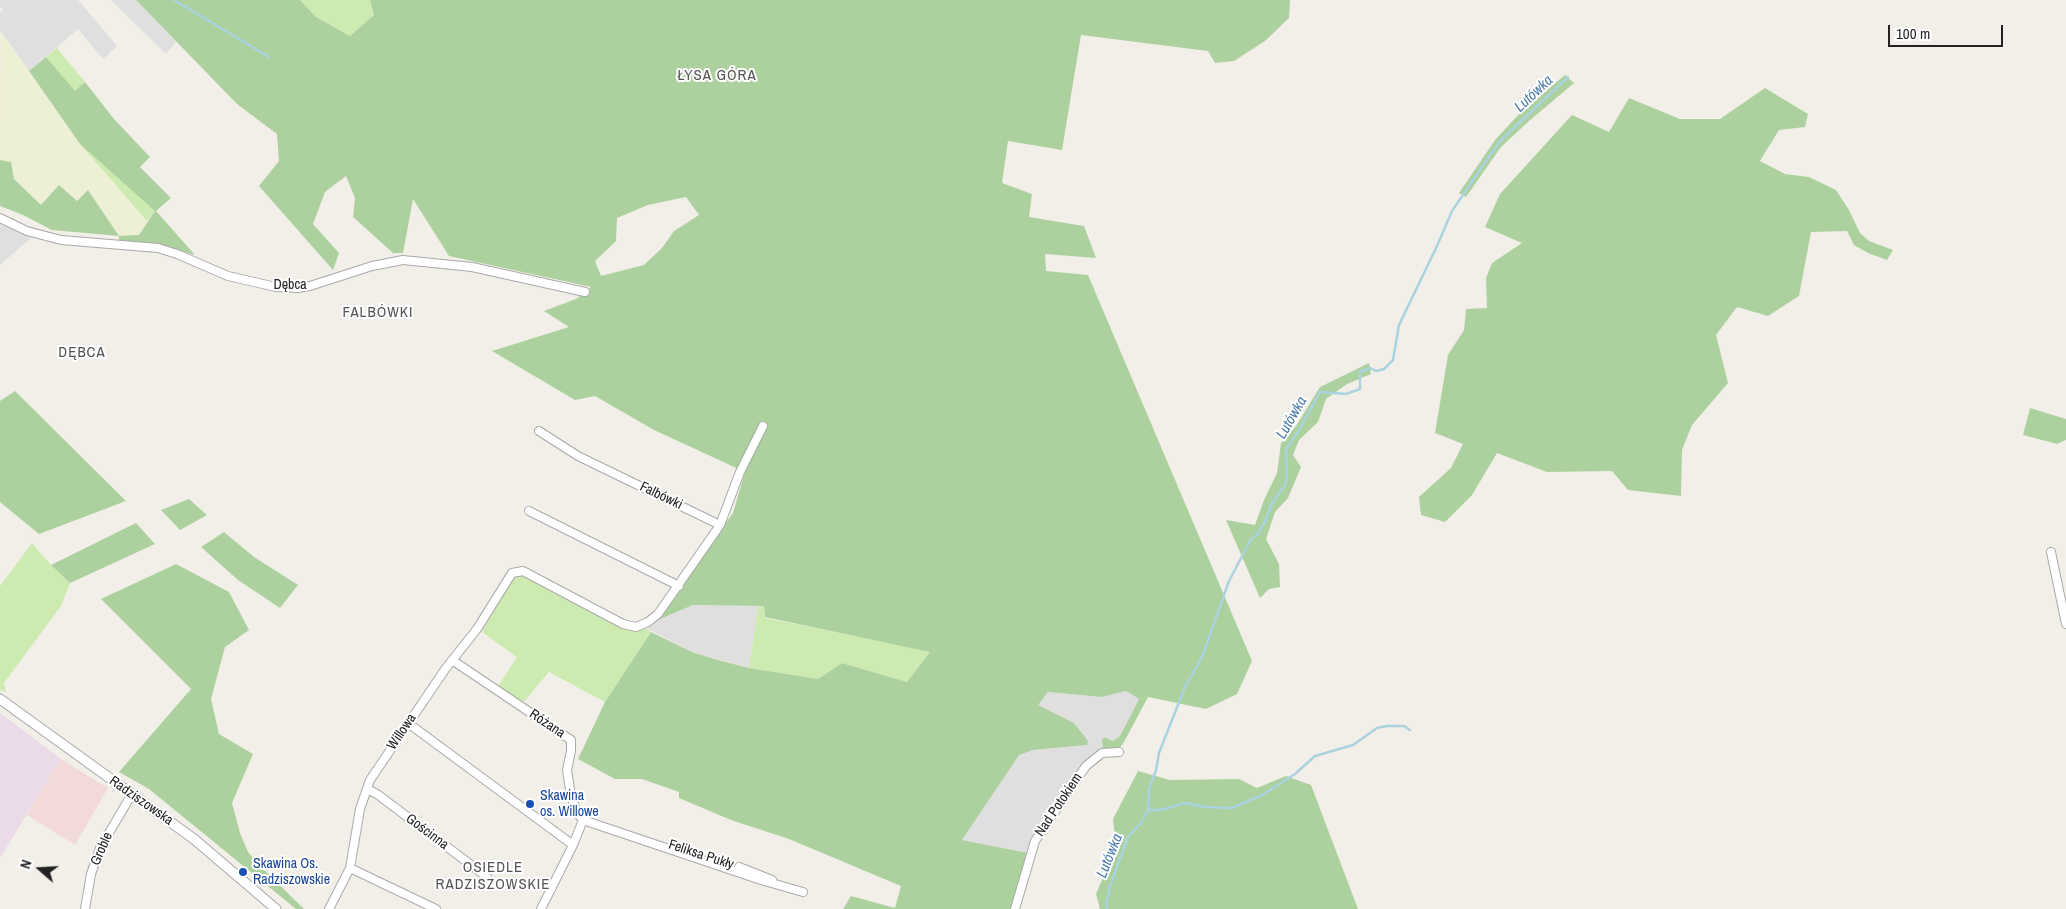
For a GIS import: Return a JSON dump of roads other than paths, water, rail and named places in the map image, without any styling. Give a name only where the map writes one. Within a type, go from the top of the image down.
[{"type":"street","name":"Dębca","points":[[0,218],[27,231],[62,240],[158,248],[228,276],[276,286],[298,288],[310,286],[372,266],[403,260],[472,267],[585,292]]},
{"type":"street","points":[[529,511],[679,586],[720,525],[740,472],[763,426]]},
{"type":"street","name":"Falbówki","points":[[539,431],[578,456],[720,525]]},
{"type":"street","points":[[2051,552],[2066,624]]},
{"type":"street","name":"Willowa","points":[[329,909],[350,868],[360,809],[370,780],[452,660],[477,629],[512,573],[523,571],[623,624],[636,627],[648,622],[658,614],[679,586]]},
{"type":"street","name":"Różana","points":[[452,660],[571,740],[567,770],[571,796],[578,813],[584,820]]},
{"type":"street","name":"Radziszowska","points":[[0,698],[210,851],[276,909]]},
{"type":"street","points":[[408,723],[573,844]]},
{"type":"street","name":"Nad Potokiem","points":[[1015,909],[1035,841],[1086,766],[1102,753],[1119,752]]},
{"type":"street","name":"Gościnna","points":[[367,789],[377,794],[487,878]]},
{"type":"street","name":"Groble","points":[[85,909],[91,874],[100,848],[132,794]]},
{"type":"street","points":[[541,909],[584,820]]},
{"type":"street","name":"Feliksa Pukły","points":[[584,820],[761,880],[803,892]]},
{"type":"street","points":[[350,868],[436,909]]},
{"type":"waterway","points":[[174,0],[269,57]]},
{"type":"waterway","name":"Lutówka","points":[[1107,909],[1106,904],[1110,886],[1128,837],[1140,824],[1148,810],[1149,789],[1156,770],[1159,753],[1185,687],[1202,657],[1229,581],[1251,539],[1257,535],[1265,522],[1271,505],[1285,485],[1287,477],[1286,449],[1298,432],[1320,392],[1346,394],[1360,389],[1360,372],[1370,368],[1376,371],[1384,369],[1393,360],[1399,325],[1452,211],[1499,142],[1568,77]]},
{"type":"waterway","points":[[1149,810],[1161,810],[1185,803],[1206,807],[1232,808],[1262,795],[1295,774],[1315,756],[1353,745],[1377,728],[1404,726],[1410,730]]},
{"type":"place","name":"Skawina os. Willowe","points":[[530,804]]},
{"type":"place","name":"Skawina Os. Radziszowskie","points":[[243,872]]},
{"type":"district","name":"ŁYSA GÓRA","points":[[717,76]]},
{"type":"district","name":"FALBÓWKI","points":[[378,313]]},
{"type":"district","name":"DĘBCA","points":[[82,353]]},
{"type":"district","name":"OSIEDLE RADZISZOWSKIE","points":[[493,876]]}]
